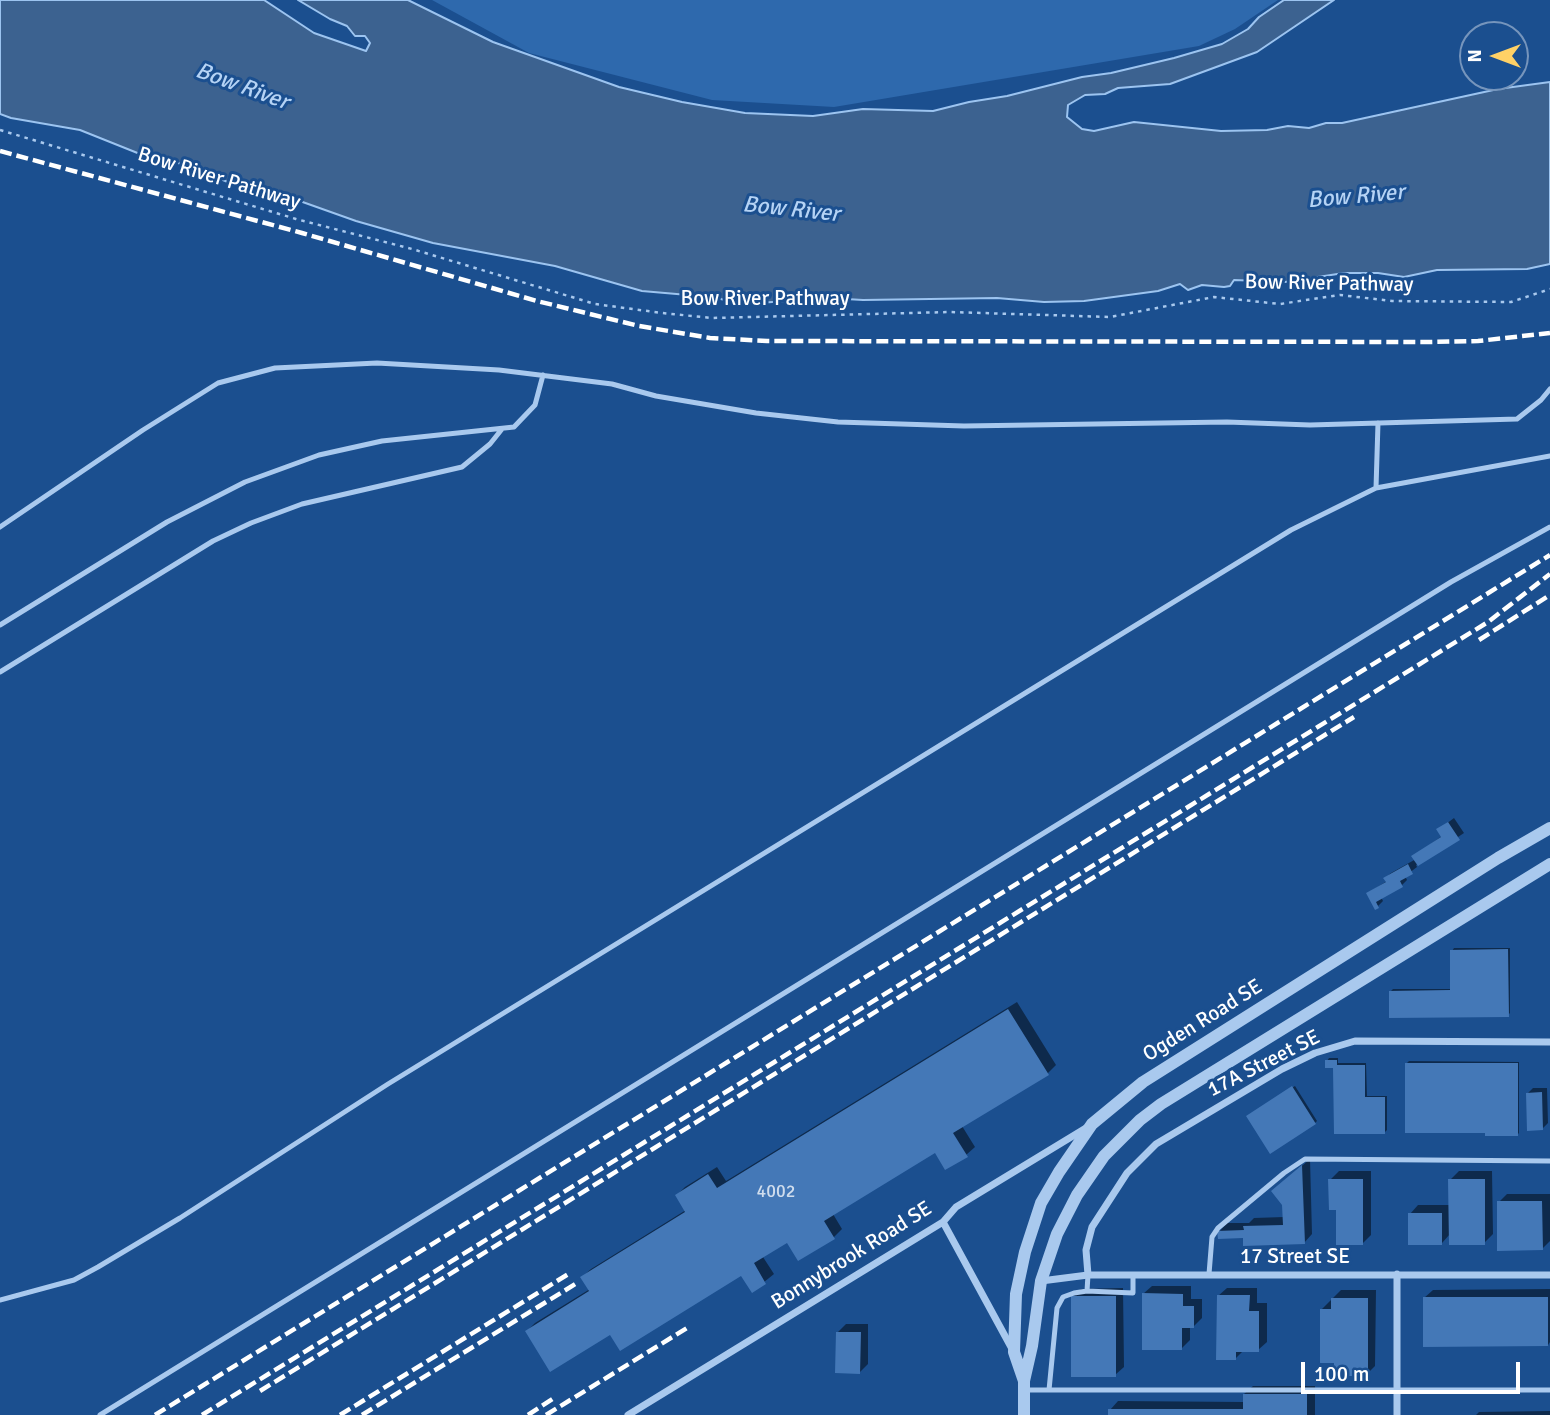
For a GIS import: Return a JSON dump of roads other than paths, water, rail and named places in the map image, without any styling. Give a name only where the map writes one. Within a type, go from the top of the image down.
[{"type":"street","name":"Ogden Road SE","points":[[1014,1352],[1017,1294],[1025,1252],[1037,1216],[1059,1172],[1092,1124],[1143,1082],[1486,865],[1550,828]]},
{"type":"street","name":"Ogden Road SE","points":[[1024,1415],[1024,1385],[1041,1281],[1056,1234],[1077,1195],[1104,1156],[1140,1120],[1161,1104],[1550,864]]},
{"type":"street","name":"17A Street SE","points":[[1088,1275],[1086,1250],[1092,1227],[1127,1173],[1156,1144],[1282,1069],[1315,1053],[1355,1041],[1550,1042]]},
{"type":"street","name":"Bonnybrook Road SE","points":[[628,1415],[943,1222],[956,1207],[1092,1124]]},
{"type":"street","name":"Ogden Road SE","points":[[943,1222],[1014,1352],[1024,1385]]},
{"type":"street","points":[[1398,1274],[1398,1415]]},
{"type":"street","name":"17 Street SE","points":[[1041,1281],[1088,1275],[1550,1275]]},
{"type":"lane","points":[[0,527],[143,430],[218,383],[275,368],[377,363],[499,370],[612,384],[656,396],[756,413],[838,422],[964,426],[1227,422],[1310,425],[1517,419],[1550,389]]},
{"type":"lane","points":[[0,625],[167,522],[202,502],[257,478],[319,455],[382,441],[514,428],[535,405],[543,375]]},
{"type":"lane","points":[[1376,488],[1378,423]]},
{"type":"lane","points":[[0,672],[213,541],[302,504],[462,467],[490,444],[502,429]]},
{"type":"lane","points":[[0,1300],[74,1280],[98,1267],[180,1218],[388,1084],[1291,530],[1376,488],[1550,456]]},
{"type":"lane","points":[[100,1415],[1427,596],[1550,527]]},
{"type":"lane","points":[[1209,1275],[1212,1237],[1218,1228],[1305,1159],[1550,1161]]},
{"type":"lane","points":[[1087,1292],[1088,1275]]},
{"type":"lane","points":[[1049,1390],[1054,1325],[1059,1300],[1074,1293],[1133,1293],[1133,1275]]},
{"type":"lane","points":[[1024,1385],[1049,1390],[1550,1390]]},
{"type":"water","name":"Bow River","points":[[0,0],[264,0],[314,33],[366,51],[370,43],[365,36],[355,36],[347,26],[298,0],[408,0],[493,42],[619,87],[745,113],[813,116],[863,109],[933,111],[1082,77],[1111,73],[1222,44],[1248,29],[1259,17],[1284,0],[1334,0],[1257,52],[1170,84],[1118,88],[1105,94],[1085,95],[1068,105],[1067,117],[1082,129],[1094,131],[1134,122],[1221,131],[1267,130],[1288,126],[1309,128],[1489,91],[1529,91],[1529,85],[1550,82],[1550,264],[1527,269],[1437,270],[1404,277],[1378,273],[1344,273],[1285,282],[1234,280],[1230,286],[1202,285],[1188,290],[1180,284],[1158,291],[1084,301],[1044,302],[997,298],[863,300],[846,299],[837,295],[744,304],[711,297],[642,291],[555,266],[433,243],[356,221],[297,200],[265,197],[183,164],[150,158],[80,130],[0,114]]},
{"type":"railway","points":[[0,151],[302,233],[537,301],[639,326],[710,338],[767,341],[1431,342],[1478,341],[1550,333]]},
{"type":"railway","points":[[155,1415],[1550,555]]},
{"type":"railway","points":[[202,1415],[1488,622],[1550,574]]},
{"type":"railway","points":[[1479,640],[1550,595]]},
{"type":"railway","points":[[260,1391],[1354,717]]},
{"type":"railway","points":[[340,1415],[570,1273]]},
{"type":"railway","points":[[362,1415],[577,1283]]},
{"type":"railway","points":[[546,1415],[687,1328]]},
{"type":"railway","points":[[528,1415],[554,1398]]}]
